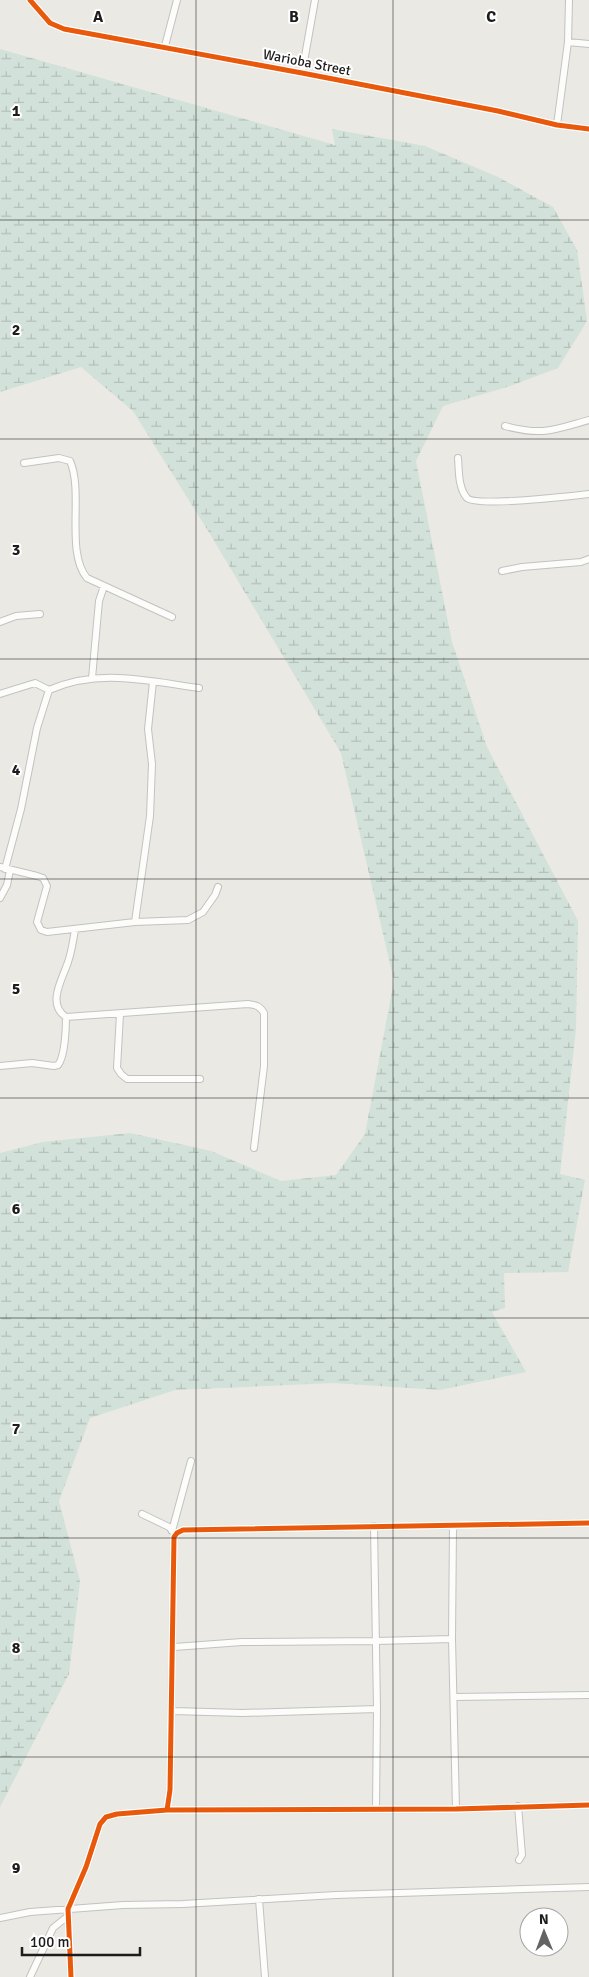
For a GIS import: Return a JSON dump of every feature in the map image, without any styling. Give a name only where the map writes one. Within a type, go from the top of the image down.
[{"type":"street","name":"Warioba Street","points":[[30,0],[50,23],[64,29],[302,72],[498,111],[557,125],[589,129]]},
{"type":"street","points":[[165,46],[177,0]]},
{"type":"street","points":[[302,72],[315,0]]},
{"type":"street","points":[[557,125],[568,42],[569,0]]},
{"type":"street","points":[[568,42],[589,44]]},
{"type":"street","points":[[506,426],[537,433],[561,429],[589,420]]},
{"type":"street","points":[[24,463],[60,458],[70,461],[74,476],[79,565],[81,570],[87,578],[172,617]]},
{"type":"street","points":[[458,458],[463,491],[467,498],[474,502],[589,494]]},
{"type":"street","points":[[502,571],[589,560]]},
{"type":"street","points":[[92,678],[100,592],[104,586]]},
{"type":"street","points":[[0,622],[16,616],[40,614]]},
{"type":"street","points":[[0,694],[32,683],[40,684],[49,690],[92,678],[119,677],[199,688]]},
{"type":"street","points":[[135,922],[139,886],[146,855],[150,816],[152,764],[148,729],[153,682]]},
{"type":"street","points":[[0,898],[7,885],[5,869],[24,793],[37,728],[49,690]]},
{"type":"street","points":[[5,869],[37,876],[45,881],[47,886],[38,922],[41,930],[75,930],[135,922],[188,920],[196,917],[210,903],[216,895],[218,887]]},
{"type":"street","points":[[75,930],[69,959],[57,992],[59,1011],[66,1017],[248,1004],[255,1004],[261,1008],[264,1013],[264,1066],[254,1148]]},
{"type":"street","points":[[120,1014],[117,1068],[127,1079],[200,1079]]},
{"type":"street","points":[[0,1066],[32,1063],[58,1065],[62,1058],[66,1017]]},
{"type":"street","points":[[166,1810],[170,1790],[173,1711],[174,1533],[191,1461]]},
{"type":"street","points":[[142,1514],[160,1522],[174,1533]]},
{"type":"street","points":[[174,1533],[183,1530],[589,1523]]},
{"type":"street","points":[[374,1526],[377,1709],[376,1809]]},
{"type":"street","points":[[453,1526],[452,1639],[456,1809]]},
{"type":"street","points":[[174,1647],[242,1642],[452,1639]]},
{"type":"street","points":[[454,1697],[589,1695]]},
{"type":"street","points":[[173,1711],[243,1713],[377,1709]]},
{"type":"street","points":[[518,1806],[522,1855],[519,1860]]},
{"type":"street","points":[[30,1977],[54,1928],[68,1912],[86,1867],[100,1824],[106,1817],[117,1814],[166,1810],[456,1809],[518,1806],[589,1806]]},
{"type":"street","points":[[0,1918],[30,1912],[68,1912],[258,1899],[589,1887]]},
{"type":"street","points":[[258,1899],[264,1977]]},
{"type":"street","points":[[68,1912],[71,1977]]},
{"type":"green space","points":[[0,49],[335,145],[332,129],[425,146],[498,177],[553,207],[577,250],[587,321],[558,368],[507,387],[443,406],[416,461],[452,642],[487,747],[578,921],[576,1029],[560,1174],[585,1180],[568,1272],[504,1273],[505,1308],[492,1312],[526,1372],[440,1390],[334,1383],[175,1390],[90,1418],[59,1501],[80,1581],[69,1674],[0,1807],[0,1153],[43,1142],[130,1133],[211,1151],[281,1181],[336,1175],[365,1134],[394,981],[341,753],[210,534],[133,411],[81,367],[0,392]]},
{"type":"cycle path","points":[[30,0],[50,23],[64,29],[498,111],[557,125],[589,129]]},
{"type":"cycle path","points":[[167,1810],[170,1790],[174,1537],[177,1533],[183,1530],[589,1523]]},
{"type":"cycle path","points":[[71,1977],[68,1909],[86,1867],[100,1824],[106,1817],[117,1814],[167,1810],[456,1809],[589,1805]]}]
